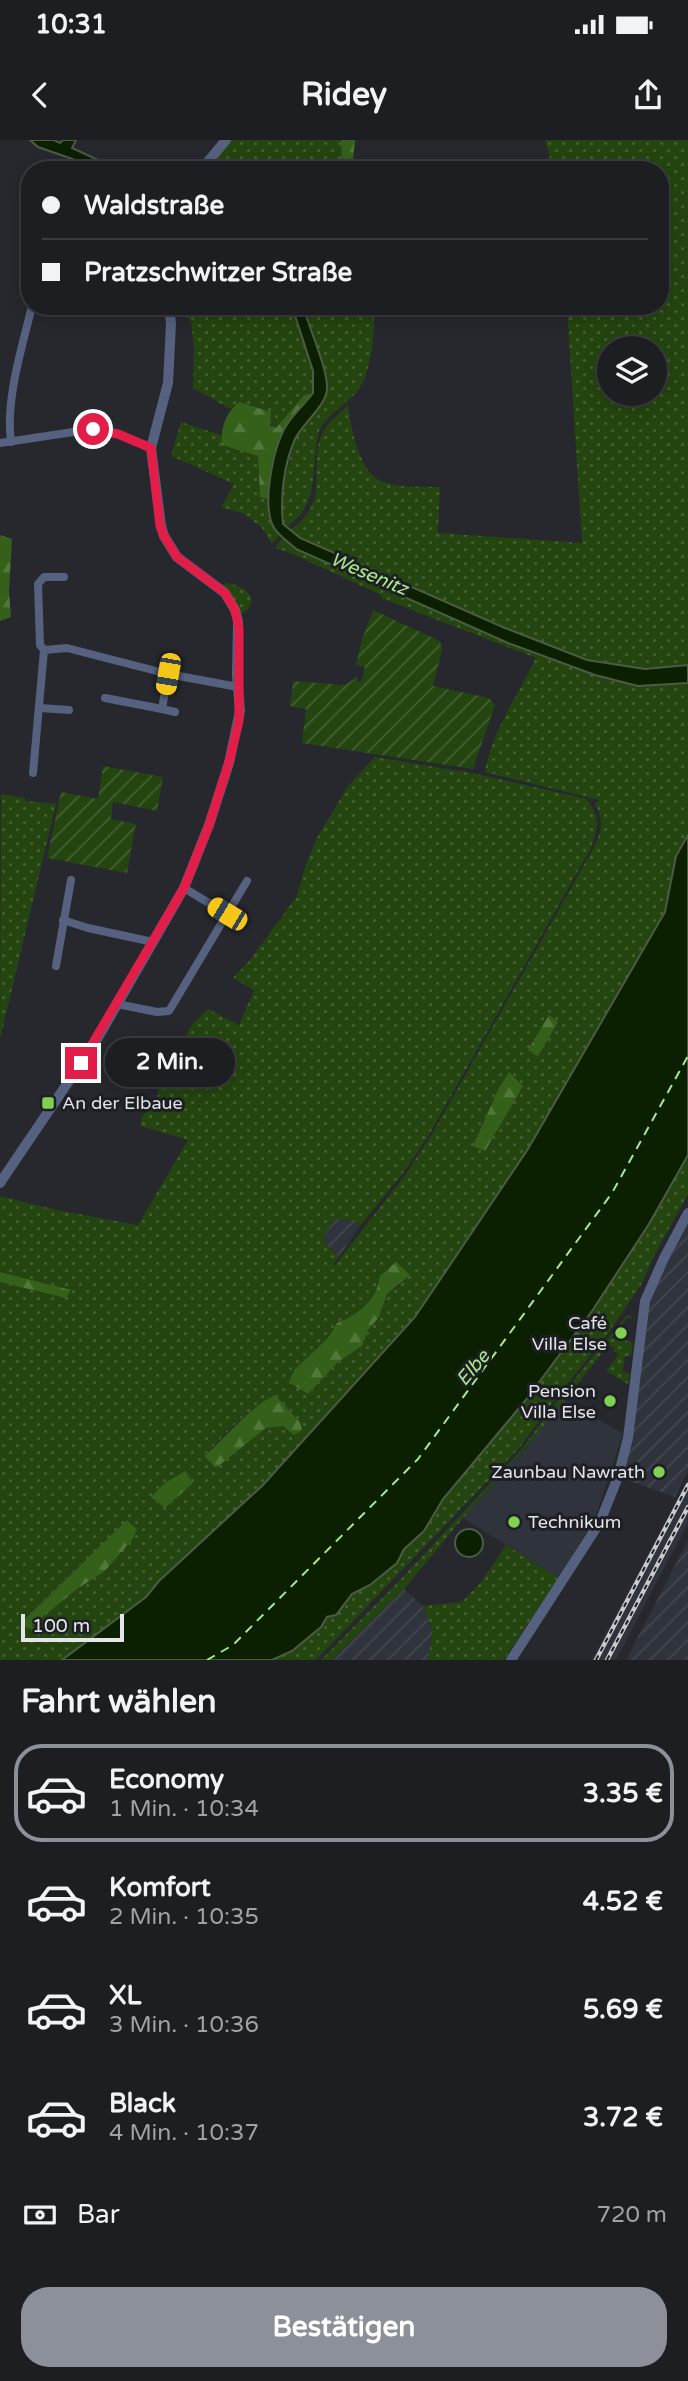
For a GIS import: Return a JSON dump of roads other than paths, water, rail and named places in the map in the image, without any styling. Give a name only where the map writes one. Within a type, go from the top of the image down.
[{"type":"street","points":[[208,161],[226,140]]},
{"type":"street","points":[[11,442],[9,423],[16,372],[30,315]]},
{"type":"street","points":[[0,1183],[96,1041],[184,888],[209,825],[229,762],[240,711],[239,628],[235,610],[225,593],[177,557],[160,526],[151,448],[168,383],[170,315]]},
{"type":"street","points":[[0,443],[93,429],[118,434],[151,448]]},
{"type":"street","points":[[33,773],[44,650],[40,645],[38,584],[44,577],[64,577]]},
{"type":"street","points":[[44,650],[67,648],[168,674],[238,687]]},
{"type":"street","points":[[162,709],[168,674]]},
{"type":"street","points":[[106,698],[175,712]]},
{"type":"street","points":[[40,708],[69,710]]},
{"type":"street","points":[[56,966],[71,880]]},
{"type":"street","points":[[117,1004],[157,1012],[169,1011],[247,881]]},
{"type":"street","points":[[184,888],[227,914]]},
{"type":"street","points":[[63,919],[88,928],[153,942]]},
{"type":"street","points":[[510,1660],[600,1522],[618,1477],[628,1438],[645,1301],[688,1213]]},
{"type":"water","points":[[30,140],[54,140],[60,143],[63,140],[76,140],[72,148],[100,161],[78,161],[38,147]]},
{"type":"water","name":"Wesenitz","points":[[295,315],[306,315],[327,381],[327,389],[323,402],[298,433],[291,449],[284,481],[283,524],[300,538],[505,628],[587,660],[645,669],[688,665],[688,683],[638,686],[595,675],[508,643],[296,549],[273,526],[269,504],[270,476],[286,426],[313,393],[313,371]]},
{"type":"water","name":"Elbe","points":[[688,835],[688,1155],[649,1224],[592,1311],[525,1401],[443,1499],[424,1531],[404,1549],[397,1563],[370,1585],[352,1594],[336,1615],[327,1617],[321,1627],[292,1651],[272,1660],[62,1660],[146,1597],[159,1581],[263,1485],[415,1317],[528,1149],[665,912],[676,856]]},
{"type":"water","points":[[469,1529],[479,1533],[483,1543],[479,1553],[469,1557],[459,1553],[455,1543],[459,1533]]},
{"type":"railway","points":[[596,1660],[688,1485]]},
{"type":"railway","points":[[607,1660],[688,1507]]},
{"type":"place","name":"An der Elbaue","points":[[48,1103]]},
{"type":"place","name":"Café Villa Else","points":[[621,1333]]},
{"type":"place","name":"Pension Villa Else","points":[[610,1401]]},
{"type":"place","name":"Zaunbau Nawrath","points":[[659,1472]]},
{"type":"place","name":"Technikum","points":[[514,1522]]}]
